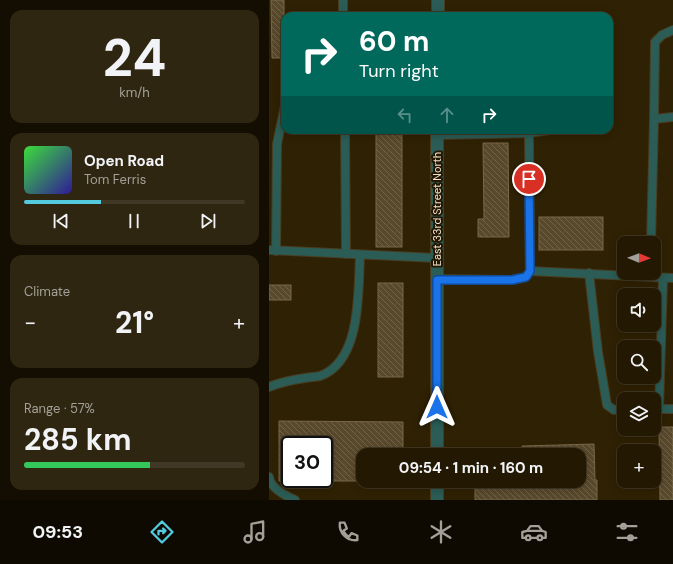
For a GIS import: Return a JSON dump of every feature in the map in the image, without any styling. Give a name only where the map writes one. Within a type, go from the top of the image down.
[{"type":"street","points":[[437,12],[438,0]]},
{"type":"street","name":"East 33rd Street North","points":[[437,134],[437,448]]},
{"type":"street","points":[[437,488],[437,500]]},
{"type":"lane","points":[[343,0],[343,12]]},
{"type":"lane","points":[[651,236],[655,42],[662,35],[673,30]]},
{"type":"lane","points":[[654,119],[673,117]]},
{"type":"lane","points":[[281,125],[277,144],[273,251],[437,258]]},
{"type":"lane","points":[[345,134],[346,254]]},
{"type":"lane","points":[[437,280],[512,280],[526,277],[530,271],[529,134]]},
{"type":"lane","points":[[269,387],[281,382],[320,376],[333,368],[346,352],[357,314],[360,255]]},
{"type":"lane","points":[[530,271],[617,274]]},
{"type":"lane","points":[[589,273],[598,352],[607,405],[614,410],[617,410]]},
{"type":"lane","points":[[657,392],[663,278],[673,278]]},
{"type":"lane","points":[[661,409],[673,409]]},
{"type":"lane","points":[[269,477],[269,481],[282,495],[295,500]]},
{"type":"building","points":[[271,0],[284,0],[284,12],[281,12],[281,58],[272,58]]},
{"type":"building","points":[[376,134],[402,134],[402,247],[376,247]]},
{"type":"building","points":[[483,143],[508,143],[509,237],[478,237],[478,219],[484,219]]},
{"type":"building","points":[[539,217],[603,217],[603,250],[539,250]]},
{"type":"building","points":[[378,283],[403,283],[403,377],[378,377]]},
{"type":"building","points":[[269,285],[291,285],[291,300],[269,300]]},
{"type":"building","points":[[279,421],[403,422],[403,448],[356,448],[356,481],[333,481],[333,436],[281,436],[281,481],[279,481]]},
{"type":"building","points":[[661,427],[673,427],[673,500],[660,500],[661,444],[659,444]]},
{"type":"building","points":[[594,444],[597,500],[475,500],[475,488],[586,488],[586,448],[522,448],[522,446]]},
{"type":"route","points":[[437,407],[437,280],[512,280],[526,277],[530,271],[529,179]]}]
